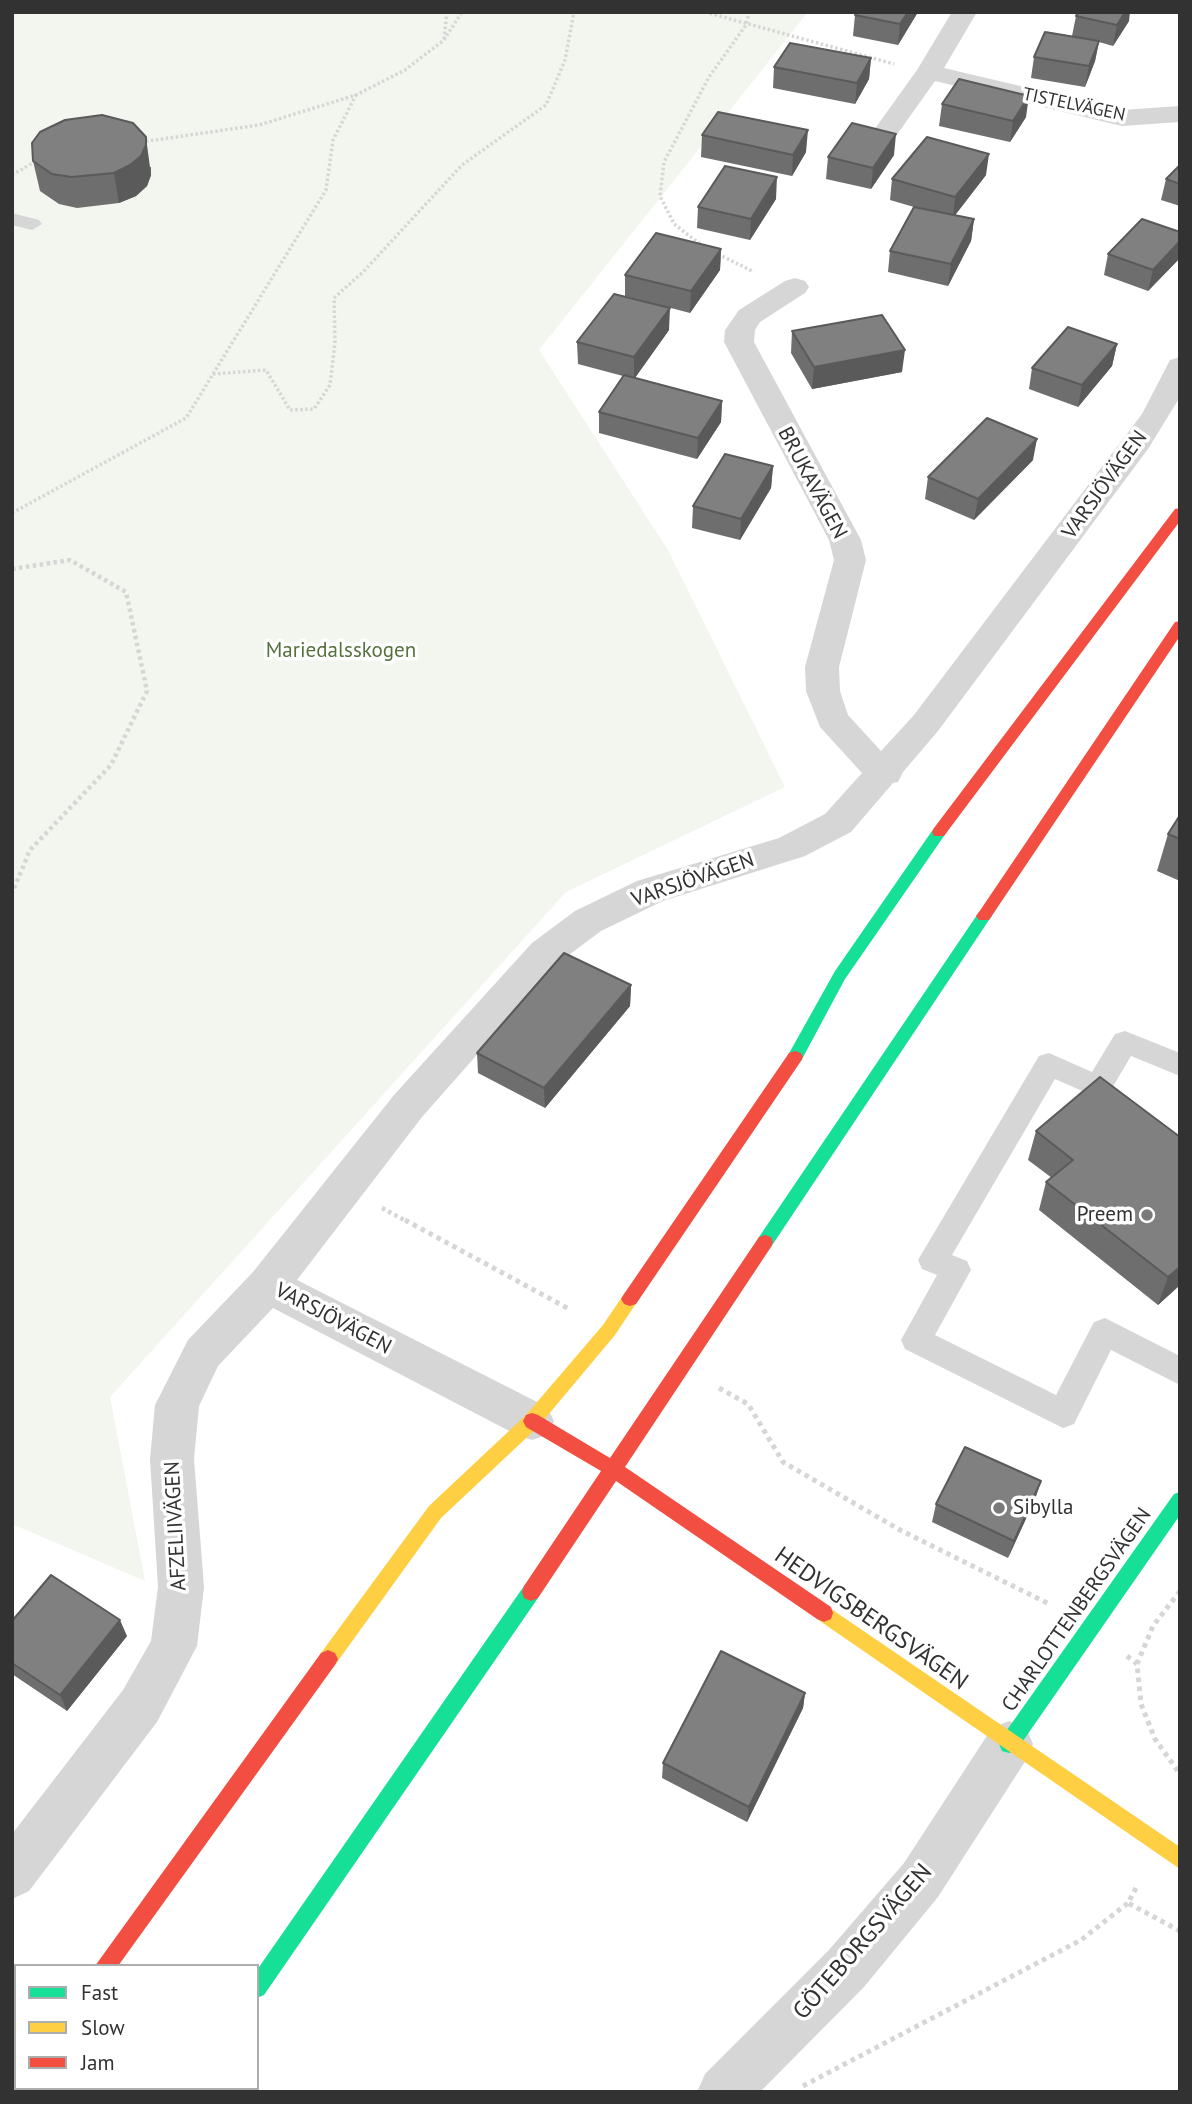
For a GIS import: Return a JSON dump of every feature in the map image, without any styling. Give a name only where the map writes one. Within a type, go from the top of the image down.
[{"type":"main road","points":[[107,1964],[435,1512],[532,1421],[609,1330],[783,1079],[840,975],[915,865],[1180,512]]},
{"type":"main road","points":[[259,1985],[615,1469],[681,1366],[1180,625]]},
{"type":"main road","name":"HEDVIGSBERGSVÄGEN","points":[[532,1421],[615,1469],[1009,1744],[1180,1859]]},
{"type":"main road","name":"CHARLOTTENBERGSVÄGEN","points":[[1009,1744],[1180,1500]]},
{"type":"street","points":[[882,137],[929,72],[965,12]]},
{"type":"street","name":"TISTELVÄGEN","points":[[929,72],[1122,118],[1180,114]]},
{"type":"street","name":"BRUKAVÄGEN","points":[[795,287],[749,316],[740,330],[738,342],[845,540],[850,559],[822,667],[823,691],[832,719],[862,754],[886,773]]},
{"type":"street","name":"VARSJÖVÄGEN","points":[[532,1421],[268,1285],[408,1106],[545,953],[588,921],[650,891],[792,847],[838,823],[886,773],[1138,442],[1156,415],[1180,366]]},
{"type":"street","name":"AFZELIIVÄGEN","points":[[12,1874],[140,1706],[174,1646],[181,1587],[172,1459],[177,1405],[204,1353],[268,1285]]},
{"type":"street","name":"GÖTEBORGSVÄGEN","points":[[723,2092],[743,2075],[846,1969],[921,1880],[1009,1744]]},
{"type":"lane","points":[[1180,1065],[1125,1042],[1098,1087],[1049,1064],[933,1260],[956,1270],[916,1340],[1063,1413],[1105,1331],[1180,1372]]},
{"type":"path","points":[[444,40],[447,12]]},
{"type":"path","points":[[130,141],[149,143],[259,125],[356,95],[405,70],[444,40],[463,12]]},
{"type":"path","points":[[213,374],[247,369],[266,370],[290,410],[314,409],[330,385],[335,343],[334,298],[363,272],[462,165],[546,105],[565,60],[573,12]]},
{"type":"path","points":[[705,12],[929,72]]},
{"type":"path","points":[[749,12],[746,25],[709,77],[664,162],[660,196],[674,224],[704,247],[765,277],[767,304]]},
{"type":"path","points":[[12,513],[186,418],[326,190],[334,140],[356,95]]},
{"type":"path","points":[[12,174],[42,158]]},
{"type":"path","points":[[12,569],[70,561],[126,592],[147,691],[111,765],[30,850],[12,893]]},
{"type":"path","points":[[344,1187],[609,1330]]},
{"type":"path","points":[[681,1366],[748,1404],[783,1462],[900,1530],[1092,1625],[1137,1664]]},
{"type":"path","points":[[1180,1591],[1153,1626],[1137,1664],[1141,1704],[1154,1740],[1180,1774]]},
{"type":"path","points":[[792,2092],[1081,1940],[1128,1903]]},
{"type":"green space","name":"Mariedalsskogen","points":[[12,12],[808,12],[539,350],[668,550],[785,787],[566,892],[110,1397],[145,1581],[12,1524]]},
{"type":"building","points":[[857,12],[908,12],[900,24],[855,15]]},
{"type":"building","points":[[1078,12],[1125,12],[1117,25],[1076,16]]},
{"type":"building","points":[[1045,32],[1099,41],[1089,66],[1034,57]]},
{"type":"building","points":[[790,43],[871,58],[857,83],[774,67]]},
{"type":"building","points":[[959,79],[1029,96],[1013,121],[942,104]]},
{"type":"building","points":[[718,112],[808,130],[793,155],[702,135]]},
{"type":"building","points":[[102,115],[133,123],[146,137],[141,156],[130,165],[114,173],[71,177],[52,174],[33,161],[32,143],[40,132],[65,120]]},
{"type":"building","points":[[852,123],[896,134],[873,168],[828,157]]},
{"type":"building","points":[[927,137],[989,154],[955,197],[892,179]]},
{"type":"building","points":[[1180,165],[1180,184],[1166,179]]},
{"type":"building","points":[[725,166],[777,177],[751,219],[698,207]]},
{"type":"building","points":[[914,207],[974,219],[951,264],[890,251]]},
{"type":"building","points":[[1142,219],[1180,232],[1180,241],[1153,270],[1108,254]]},
{"type":"building","points":[[656,233],[721,249],[691,291],[625,275]]},
{"type":"building","points":[[614,294],[670,308],[634,357],[577,342]]},
{"type":"building","points":[[882,315],[905,350],[814,367],[792,331]]},
{"type":"building","points":[[1068,327],[1117,344],[1082,385],[1032,368]]},
{"type":"building","points":[[624,375],[722,401],[698,438],[599,412]]},
{"type":"building","points":[[987,418],[1037,439],[978,499],[928,477]]},
{"type":"building","points":[[725,454],[773,466],[741,519],[693,506]]},
{"type":"building","points":[[1180,815],[1180,839],[1168,834]]},
{"type":"building","points":[[564,953],[631,985],[544,1088],[477,1053]]},
{"type":"building","points":[[1100,1077],[1180,1137],[1180,1267],[1168,1277],[1046,1182],[1073,1160],[1036,1131]]},
{"type":"building","points":[[965,1447],[1041,1481],[1014,1541],[936,1504]]},
{"type":"building","points":[[51,1575],[120,1620],[60,1695],[12,1663],[12,1621]]},
{"type":"building","points":[[721,1651],[805,1693],[749,1807],[663,1763]]},
{"type":"traffic: fast","points":[[795,1057],[840,975],[939,832]]},
{"type":"traffic: fast","points":[[765,1242],[984,916]]},
{"type":"traffic: fast","points":[[1009,1744],[1180,1500]]},
{"type":"traffic: fast","points":[[259,1985],[531,1592]]},
{"type":"traffic: slow","points":[[328,1659],[435,1512],[532,1421],[609,1330],[630,1299]]},
{"type":"traffic: slow","points":[[824,1613],[1180,1859]]},
{"type":"traffic: jam","points":[[939,832],[1180,512]]},
{"type":"traffic: jam","points":[[984,916],[1180,625]]},
{"type":"traffic: jam","points":[[630,1299],[795,1057]]},
{"type":"traffic: jam","points":[[531,1592],[765,1242]]},
{"type":"traffic: jam","points":[[532,1421],[615,1470],[824,1613]]},
{"type":"traffic: jam","points":[[106,1964],[328,1659]]},
{"type":"place","name":"Preem","points":[[1147,1215]]},
{"type":"place","name":"Sibylla","points":[[999,1508]]}]
